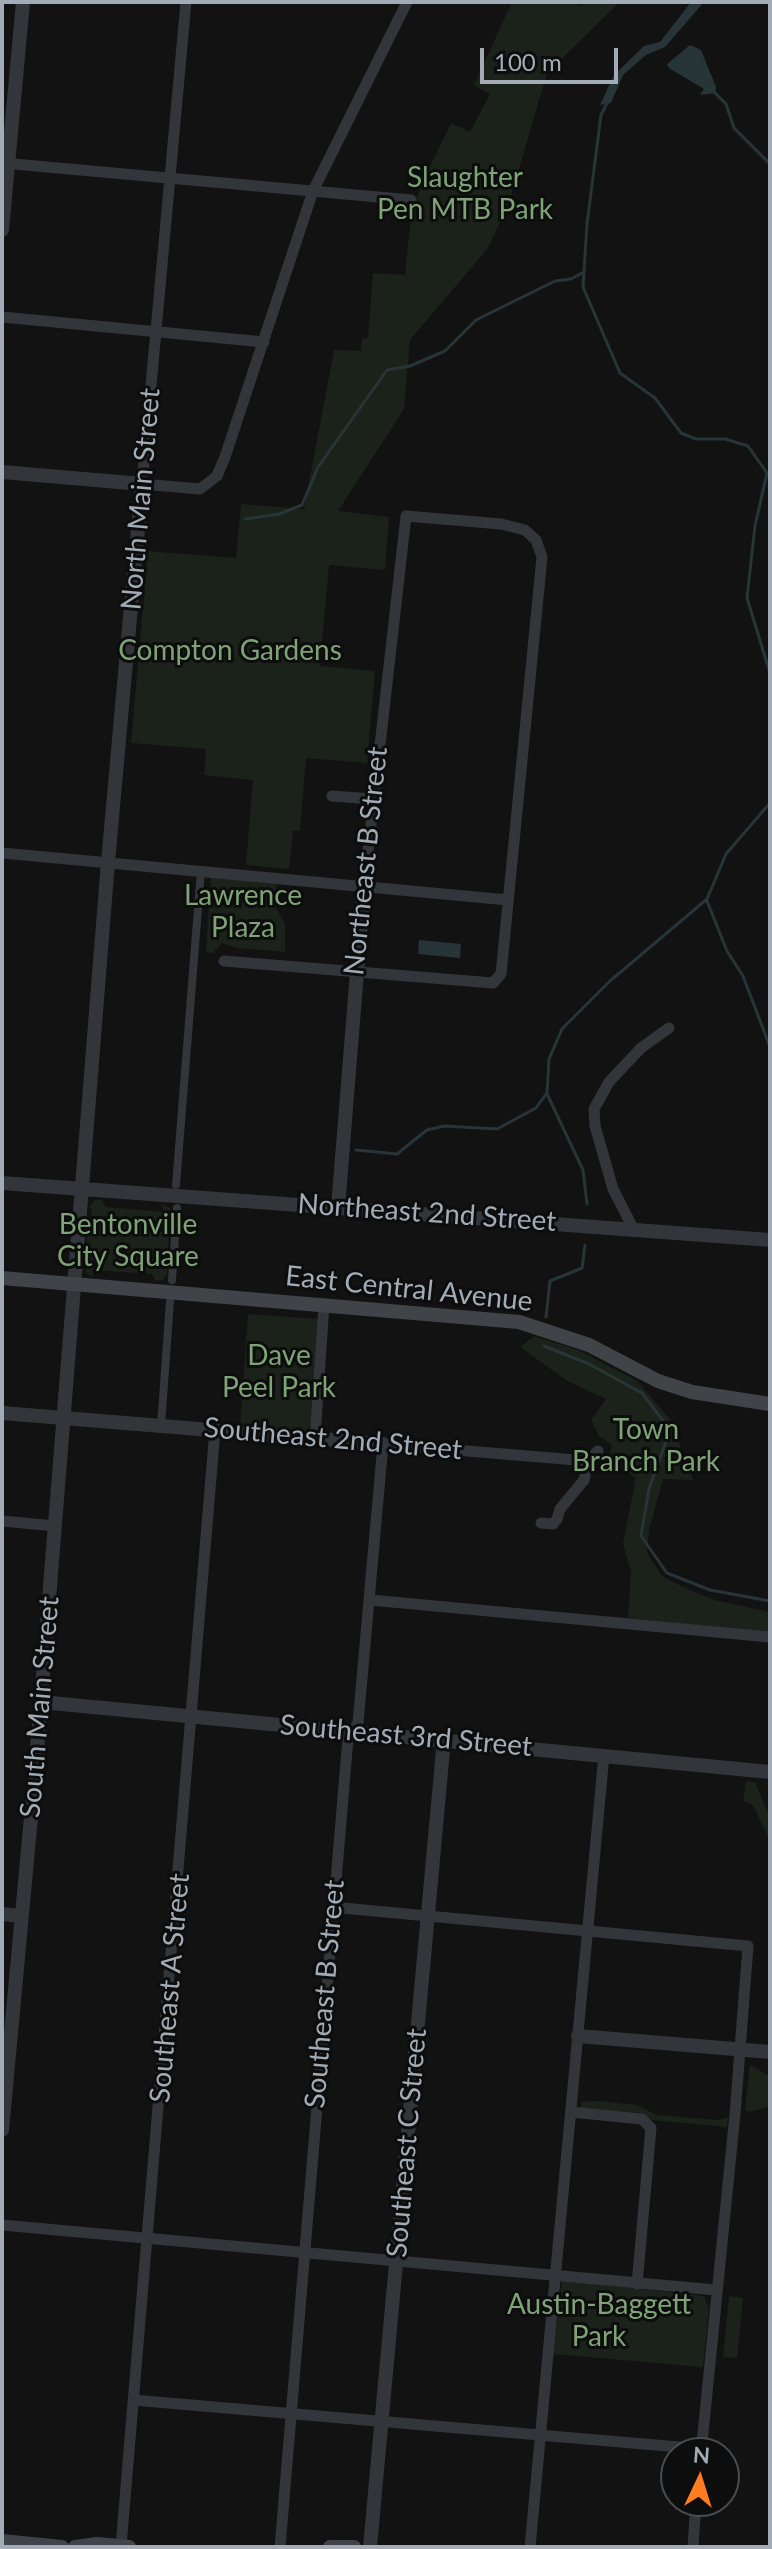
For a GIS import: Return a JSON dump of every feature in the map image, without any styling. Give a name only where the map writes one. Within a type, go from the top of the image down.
[{"type":"main road","name":"East Central Avenue","points":[[2,1278],[519,1322],[589,1345],[658,1381],[692,1392],[770,1404]]},
{"type":"main road","points":[[2,2541],[62,2547]]},
{"type":"main road","points":[[75,2547],[129,2547]]},
{"type":"main road","points":[[330,2547],[354,2547]]},
{"type":"street","points":[[2,230],[5,164],[23,2]]},
{"type":"street","name":"North Main Street","points":[[77,1284],[108,862],[186,2]]},
{"type":"street","points":[[2,472],[200,489],[217,476],[313,191],[407,2]]},
{"type":"street","points":[[5,164],[411,200]]},
{"type":"street","points":[[2,317],[264,342]]},
{"type":"street","name":"Northeast B Street","points":[[338,1207],[354,971],[406,516],[501,524],[525,530],[536,540],[542,557],[508,900]]},
{"type":"street","points":[[332,796],[372,799]]},
{"type":"street","points":[[2,853],[508,900],[501,974],[493,983],[224,961]]},
{"type":"street","points":[[176,1185],[201,871]]},
{"type":"street","points":[[633,1228],[613,1189],[595,1126],[594,1109],[609,1082],[641,1048],[669,1028]]},
{"type":"street","name":"Northeast 2nd Street","points":[[2,1183],[770,1240]]},
{"type":"street","points":[[172,1280],[177,1208]]},
{"type":"street","name":"South Main Street","points":[[2,2130],[77,1284]]},
{"type":"street","points":[[161,1426],[170,1301]]},
{"type":"street","points":[[315,1438],[324,1304]]},
{"type":"street","name":"Southeast 2nd Street","points":[[2,1413],[588,1461]]},
{"type":"street","name":"Southeast A Street","points":[[121,2546],[215,1430]]},
{"type":"street","name":"Southeast B Street","points":[[280,2547],[332,1907],[348,1738],[358,1723],[383,1444]]},
{"type":"street","points":[[541,1523],[553,1524],[557,1519],[560,1509],[584,1480],[588,1461],[598,1451]]},
{"type":"street","points":[[2,1521],[55,1526]]},
{"type":"street","points":[[370,1600],[770,1637]]},
{"type":"street","name":"Southeast 3rd Street","points":[[41,1702],[770,1772]]},
{"type":"street","name":"Southeast C Street","points":[[370,2547],[444,1739]]},
{"type":"street","points":[[530,2547],[604,1755]]},
{"type":"street","points":[[332,1907],[748,1946],[702,2437]]},
{"type":"street","points":[[2,1914],[21,1916]]},
{"type":"street","points":[[578,2036],[770,2052]]},
{"type":"street","points":[[571,2112],[642,2119],[651,2128],[637,2284]]},
{"type":"street","points":[[2,2225],[716,2290]]},
{"type":"street","points":[[133,2400],[660,2447]]},
{"type":"street","points":[[693,2547],[695,2517]]},
{"type":"green space","points":[[512,2],[572,2],[580,6],[585,2],[620,2],[547,73],[509,203],[488,248],[410,340],[404,409],[338,511],[389,517],[385,570],[329,565],[320,666],[375,671],[367,763],[306,758],[300,831],[293,831],[289,869],[246,865],[253,780],[204,775],[206,749],[131,743],[148,551],[236,558],[241,504],[304,509],[334,350],[361,351],[362,339],[368,338],[373,273],[405,275],[411,215],[422,183],[451,123],[470,132],[490,94],[474,85]]},
{"type":"green space","name":"Lawrence Plaza","points":[[211,877],[277,883],[274,904],[285,924],[285,952],[237,948],[222,943],[213,953],[206,952]]},
{"type":"green space","name":"Bentonville City Square","points":[[95,1200],[102,1200],[106,1207],[164,1212],[161,1204],[170,1208],[167,1274],[163,1280],[155,1281],[152,1274],[92,1270],[93,1277],[86,1273],[87,1231],[91,1231],[92,1210],[89,1207]]},
{"type":"green space","name":"Dave Peel Park","points":[[248,1314],[318,1319],[310,1426],[305,1432],[240,1427]]},
{"type":"green space","name":"Town Branch Park","points":[[534,1336],[578,1350],[636,1380],[670,1419],[693,1480],[663,1479],[649,1530],[647,1553],[662,1576],[683,1587],[714,1600],[770,1612],[770,1633],[628,1618],[631,1572],[623,1543],[636,1478],[609,1461],[612,1445],[599,1436],[591,1420],[606,1399],[566,1380],[520,1347]]},
{"type":"green space","points":[[746,1781],[755,1782],[770,1818],[770,1841],[753,1805],[743,1801]]},
{"type":"green space","points":[[750,2065],[770,2076],[770,2106],[750,2112],[745,2110]]},
{"type":"green space","points":[[581,2102],[637,2105],[657,2115],[718,2120],[728,2117],[727,2127],[652,2120],[640,2113],[581,2108]]},
{"type":"green space","name":"Austin-Baggett Park","points":[[562,2280],[704,2296],[709,2308],[703,2367],[553,2354]]},
{"type":"green space","points":[[729,2296],[743,2298],[737,2358],[723,2357]]},
{"type":"shaded area","points":[[691,2],[704,2],[665,47],[646,55],[623,75],[611,103],[600,105],[614,75],[644,46],[660,42]]},
{"type":"shaded area","points":[[690,45],[701,50],[716,87],[715,93],[700,95],[704,89],[669,68],[667,64]]},
{"type":"shaded area","points":[[419,940],[461,944],[460,958],[418,954]]},
{"type":"waterway","points":[[715,93],[726,104],[734,128],[770,164]]},
{"type":"waterway","points":[[607,103],[601,115],[587,224],[583,287],[620,373],[655,398],[681,433],[696,439],[725,439],[748,446],[767,473],[755,526],[747,598],[770,673]]},
{"type":"waterway","points":[[245,519],[279,514],[302,505],[318,467],[387,370],[410,366],[445,351],[476,320],[555,281],[571,279],[584,272]]},
{"type":"waterway","points":[[587,1204],[583,1170],[547,1094],[549,1059],[562,1029],[610,981],[707,899],[726,854],[770,803]]},
{"type":"waterway","points":[[707,901],[727,951],[743,976],[770,1047]]},
{"type":"waterway","points":[[356,1150],[397,1154],[427,1130],[444,1126],[497,1129],[536,1108],[546,1094]]},
{"type":"waterway","points":[[546,1317],[550,1281],[582,1268],[585,1245]]},
{"type":"waterway","points":[[544,1346],[589,1364],[642,1393],[670,1430],[649,1489],[641,1536],[667,1573],[710,1590],[770,1601]]},
{"type":"park label","name":"Slaughter Pen MTB Park","points":[[465,194]]},
{"type":"park label","name":"Compton Gardens","points":[[230,651]]}]
